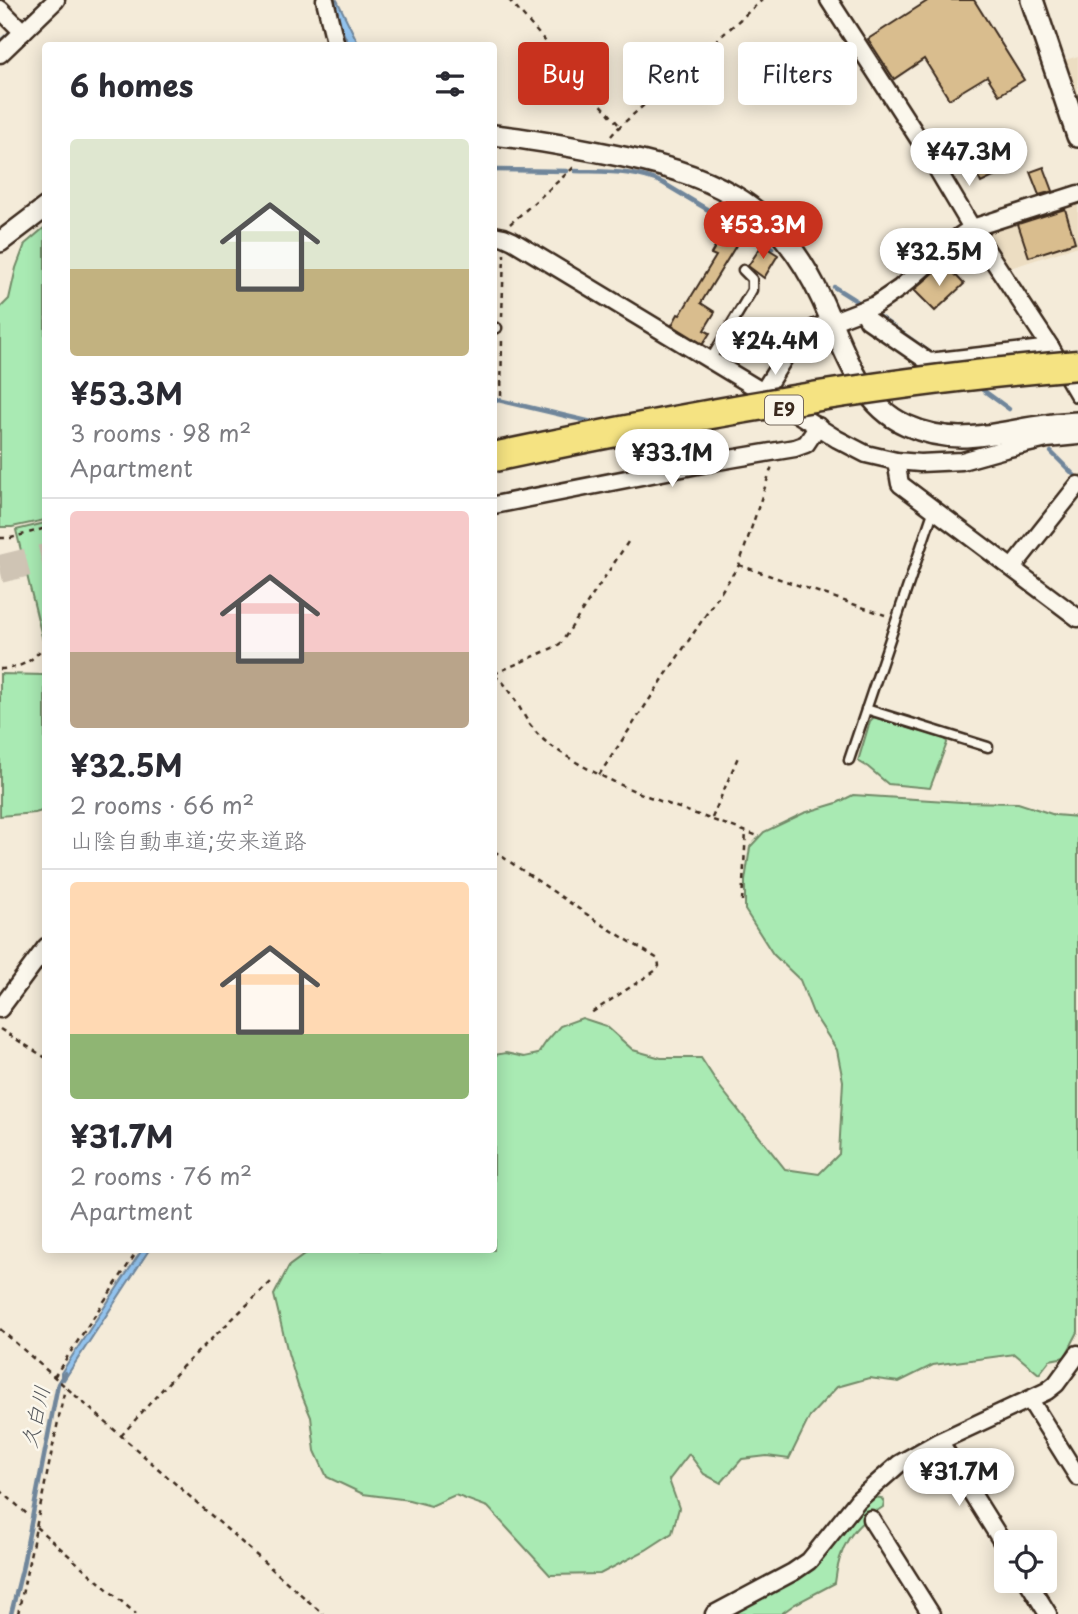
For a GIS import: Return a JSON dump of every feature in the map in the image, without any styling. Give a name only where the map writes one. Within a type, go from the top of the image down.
[{"type":"highway","name":"E9","points":[[497,456],[793,401],[959,377],[1078,365]]},
{"type":"highway","name":"E9","points":[[497,465],[794,409],[960,384],[1078,373]]},
{"type":"main road","points":[[1032,0],[1078,136]]},
{"type":"street","points":[[0,54],[56,0]]},
{"type":"street","points":[[324,0],[335,42]]},
{"type":"street","points":[[830,0],[1078,394]]},
{"type":"street","points":[[0,9],[23,32]]},
{"type":"street","points":[[497,135],[643,160],[679,170],[720,187],[750,206],[782,236],[799,258],[811,278],[845,355],[874,401],[903,424],[927,433],[972,438],[1078,422]]},
{"type":"street","points":[[763,392],[787,354],[802,338],[816,328],[874,305],[900,288],[972,228],[1078,194]]},
{"type":"street","points":[[0,242],[42,210]]},
{"type":"street","points":[[499,236],[866,454],[920,463],[962,461],[1047,439],[1078,436]]},
{"type":"street","points":[[863,310],[868,320],[929,362],[1051,348]]},
{"type":"street","points":[[497,504],[795,448],[806,444],[818,426]]},
{"type":"street","points":[[896,461],[900,484],[1078,618]]},
{"type":"street","points":[[1012,568],[1078,485]]},
{"type":"street","points":[[0,1009],[42,952]]},
{"type":"street","points":[[714,1614],[809,1561],[858,1500],[899,1464],[938,1442],[1047,1391],[1056,1384],[1078,1354]]},
{"type":"street","points":[[1030,1400],[1078,1477]]},
{"type":"street","points":[[943,1447],[995,1530]]},
{"type":"street","points":[[871,1519],[931,1614]]},
{"type":"street","points":[[1035,1593],[1048,1614]]},
{"type":"lane","points":[[710,360],[752,290],[752,279],[743,270]]},
{"type":"lane","points":[[849,760],[934,509]]},
{"type":"lane","points":[[866,709],[988,747]]},
{"type":"path","points":[[509,0],[618,127],[762,0]]},
{"type":"path","points":[[502,317],[499,236],[572,169]]},
{"type":"path","points":[[498,329],[501,396]]},
{"type":"path","points":[[599,775],[739,565],[772,467],[774,452]]},
{"type":"path","points":[[0,538],[11,538],[42,529]]},
{"type":"path","points":[[497,674],[561,643],[628,542]]},
{"type":"path","points":[[739,565],[897,619]]},
{"type":"path","points":[[0,669],[30,662],[42,648]]},
{"type":"path","points":[[497,677],[503,682],[531,727],[580,765],[599,775],[758,836]]},
{"type":"path","points":[[712,819],[738,757]]},
{"type":"path","points":[[742,901],[746,831]]},
{"type":"path","points":[[497,853],[658,959],[659,966],[655,971],[591,1013]]},
{"type":"path","points":[[0,1029],[42,1055]]},
{"type":"path","points":[[55,1377],[136,1253]]},
{"type":"path","points":[[121,1436],[182,1367],[272,1281]]},
{"type":"path","points":[[0,1329],[323,1614]]},
{"type":"path","points":[[18,1614],[65,1388]]},
{"type":"path","points":[[0,1490],[27,1514]]},
{"type":"path","points":[[36,1527],[136,1614]]},
{"type":"shaded area","points":[[1078,56],[1078,110],[1062,61]]},
{"type":"shaded area","points":[[1078,198],[1078,246],[1007,269],[982,230]]},
{"type":"green space","points":[[42,230],[42,521],[0,527],[0,308],[9,299],[25,244]]},
{"type":"green space","points":[[42,524],[42,637],[16,530]]},
{"type":"green space","points":[[0,674],[42,675],[42,811],[0,816]]},
{"type":"green space","points":[[874,717],[946,739],[947,743],[930,788],[888,784],[858,761],[870,721]]},
{"type":"green space","points":[[853,795],[1018,803],[1055,815],[1078,817],[1078,1332],[1065,1357],[1050,1360],[1039,1374],[1015,1354],[933,1365],[899,1382],[869,1378],[837,1387],[810,1416],[789,1459],[767,1456],[742,1459],[721,1483],[704,1474],[689,1454],[669,1480],[679,1508],[672,1533],[600,1574],[550,1575],[488,1507],[455,1495],[431,1506],[363,1494],[327,1477],[315,1451],[311,1417],[298,1386],[274,1295],[289,1266],[307,1253],[497,1253],[497,1054],[506,1053],[524,1057],[538,1054],[560,1026],[582,1018],[606,1026],[633,1050],[661,1058],[701,1058],[720,1087],[785,1169],[819,1174],[839,1154],[843,1081],[837,1050],[813,1013],[800,980],[773,954],[745,910],[745,881],[750,847],[764,832],[804,813]]},
{"type":"green space","points":[[873,1497],[881,1498],[883,1507],[863,1522],[849,1538],[840,1558],[835,1583],[781,1614],[726,1614],[762,1594],[861,1504]]},
{"type":"water","points":[[331,0],[337,0],[358,42],[348,42]]},
{"type":"water","points":[[140,1253],[147,1253],[64,1380],[61,1373]]},
{"type":"building","points":[[929,0],[974,0],[1024,80],[999,95],[987,76],[949,99],[924,59],[894,79],[868,39]]},
{"type":"building","points":[[964,144],[965,147],[973,144],[978,158],[1005,146],[1008,153],[1017,149],[1023,163],[981,183],[972,164],[951,173],[940,153]]},
{"type":"building","points":[[1044,167],[1053,191],[1039,195],[1030,172]]},
{"type":"building","points":[[1065,209],[1075,242],[1029,257],[1018,224]]},
{"type":"building","points":[[728,225],[743,234],[701,303],[715,312],[704,330],[710,333],[703,344],[672,325],[716,256],[711,254]]},
{"type":"building","points":[[762,245],[778,255],[764,278],[748,266]]},
{"type":"building","points":[[948,267],[964,284],[935,311],[914,290],[937,270],[940,274]]},
{"type":"waterway","points":[[0,42],[45,0]]},
{"type":"waterway","points":[[497,170],[567,171]]},
{"type":"waterway","points":[[575,171],[631,174],[663,183],[772,248]]},
{"type":"waterway","points":[[834,287],[858,302]]},
{"type":"waterway","points":[[878,316],[935,356]]},
{"type":"waterway","points":[[976,385],[1009,409]]},
{"type":"waterway","points":[[497,400],[600,424]]},
{"type":"waterway","points":[[620,441],[643,466]]},
{"type":"waterway","points":[[1051,452],[1076,477]]},
{"type":"waterway","name":"久白川","points":[[11,1614],[58,1384],[65,1373]]},
{"type":"tunnel","points":[[0,569],[42,559]]}]
